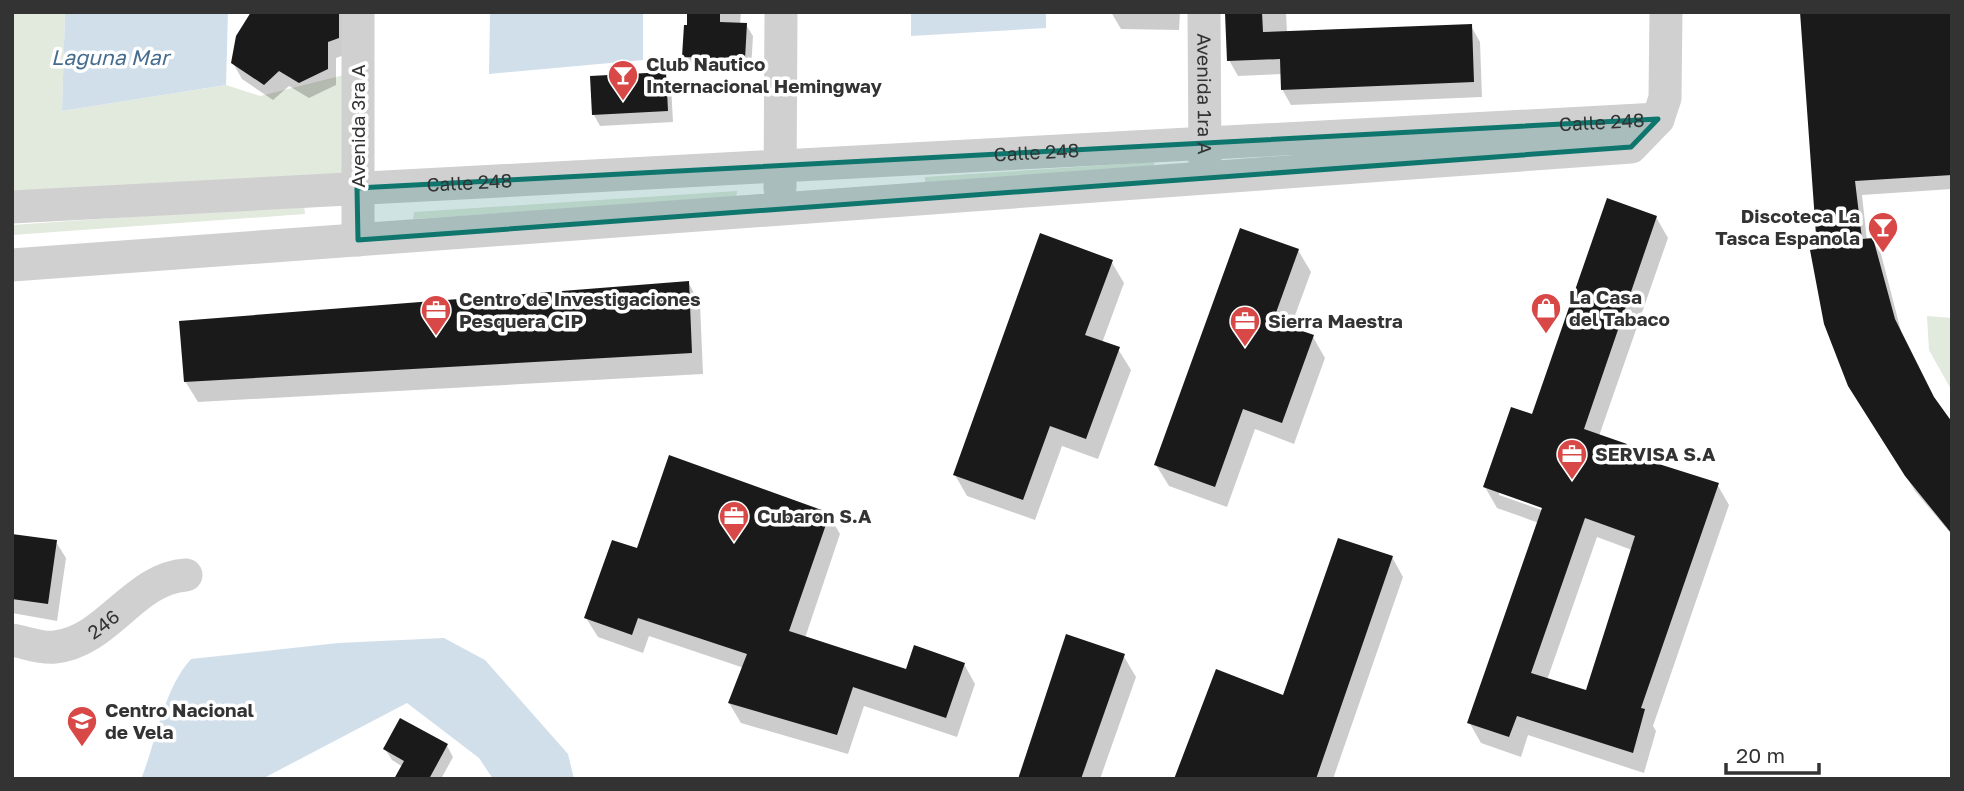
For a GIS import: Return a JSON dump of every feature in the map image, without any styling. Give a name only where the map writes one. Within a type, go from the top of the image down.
[{"type":"street","name":"Avenida 3ra A","points":[[358,12],[358,240]]},
{"type":"street","points":[[780,209],[781,12]]},
{"type":"street","name":"Avenida 1ra A","points":[[1204,12],[1205,178]]},
{"type":"street","points":[[1658,120],[1665,98],[1666,12]]},
{"type":"street","name":"Calle 248","points":[[12,207],[1658,120]]},
{"type":"street","name":"Calle 248","points":[[12,265],[1631,147],[1658,120]]},
{"type":"street","name":"246","points":[[12,640],[54,648],[91,636],[119,611],[170,576],[186,575]]},
{"type":"highlighted area","points":[[1658,119],[1631,147],[358,240],[357,188]]},
{"type":"shaded area","points":[[12,12],[65,12],[62,111],[226,85],[260,96],[352,73],[348,181],[12,209]]},
{"type":"shaded area","points":[[1154,162],[1155,169],[925,185],[925,177]]},
{"type":"shaded area","points":[[737,191],[736,198],[413,219],[414,212]]},
{"type":"shaded area","points":[[304,205],[305,214],[12,235],[12,225]]},
{"type":"shaded area","points":[[1927,316],[1952,318],[1952,391],[1929,350]]},
{"type":"water","name":"Laguna Mar","points":[[65,12],[228,12],[226,85],[62,111]]},
{"type":"water","points":[[490,12],[643,12],[643,60],[489,74]]},
{"type":"water","points":[[911,12],[1046,12],[1046,28],[911,36]]},
{"type":"water","points":[[444,638],[485,660],[568,754],[574,779],[493,779],[479,758],[407,703],[262,779],[141,779],[167,700],[181,671],[191,659],[338,643]]},
{"type":"building","points":[[251,12],[339,12],[339,38],[328,42],[328,69],[299,83],[279,71],[264,85],[231,63],[236,36]]},
{"type":"building","points":[[687,12],[720,12],[720,22],[747,23],[745,59],[682,57]]},
{"type":"building","points":[[1262,12],[1263,32],[1472,24],[1474,82],[1281,90],[1280,59],[1227,61],[1225,13]]},
{"type":"building","points":[[1800,12],[1952,12],[1952,175],[1855,181],[1862,239],[1873,238],[1895,319],[1934,397],[1952,422],[1952,534],[1905,476],[1848,386],[1824,324],[1810,250],[1817,249]]},
{"type":"building","points":[[666,72],[668,111],[592,115],[590,76]]},
{"type":"building","points":[[1607,198],[1657,216],[1584,429],[1627,444],[1624,453],[1719,483],[1641,708],[1645,709],[1633,753],[1517,716],[1509,737],[1467,723],[1542,508],[1483,487],[1511,407],[1532,414]],"holes":[[[1585,518],[1635,536],[1586,690],[1531,673]]]},
{"type":"building","points":[[1240,228],[1299,249],[1273,321],[1314,335],[1282,423],[1243,409],[1215,487],[1154,465]]},
{"type":"building","points":[[1040,233],[1113,260],[1085,335],[1120,347],[1086,439],[1050,426],[1023,500],[953,475]]},
{"type":"building","name":"Centro de Investigaciones Pesquera CIP","points":[[689,281],[692,353],[184,382],[179,321]]},
{"type":"building","points":[[669,455],[830,513],[789,631],[906,669],[914,645],[965,663],[946,718],[853,687],[837,735],[728,703],[747,654],[638,618],[632,635],[584,618],[612,540],[637,548]]},
{"type":"building","points":[[12,534],[57,540],[48,604],[12,599]]},
{"type":"building","points":[[1338,538],[1393,556],[1316,779],[1174,779],[1216,669],[1283,695]]},
{"type":"building","points":[[1066,634],[1125,654],[1081,779],[1018,779]]},
{"type":"building","points":[[400,718],[448,744],[429,779],[394,779],[404,761],[383,749]]},
{"type":"place","name":"Club Nautico Internacional Hemingway","points":[[623,102]]},
{"type":"place","name":"Discoteca La Tasca Espanola","points":[[1883,254]]},
{"type":"place","name":"La Casa del Tabaco","points":[[1546,335]]},
{"type":"place","name":"Centro de Investigaciones Pesquera CIP","points":[[436,337]]},
{"type":"place","name":"Sierra Maestra","points":[[1245,348]]},
{"type":"place","name":"SERVISA S.A","points":[[1572,481]]},
{"type":"place","name":"Cubaron S.A","points":[[734,543]]},
{"type":"place","name":"Centro Nacional de Vela","points":[[82,748]]}]
